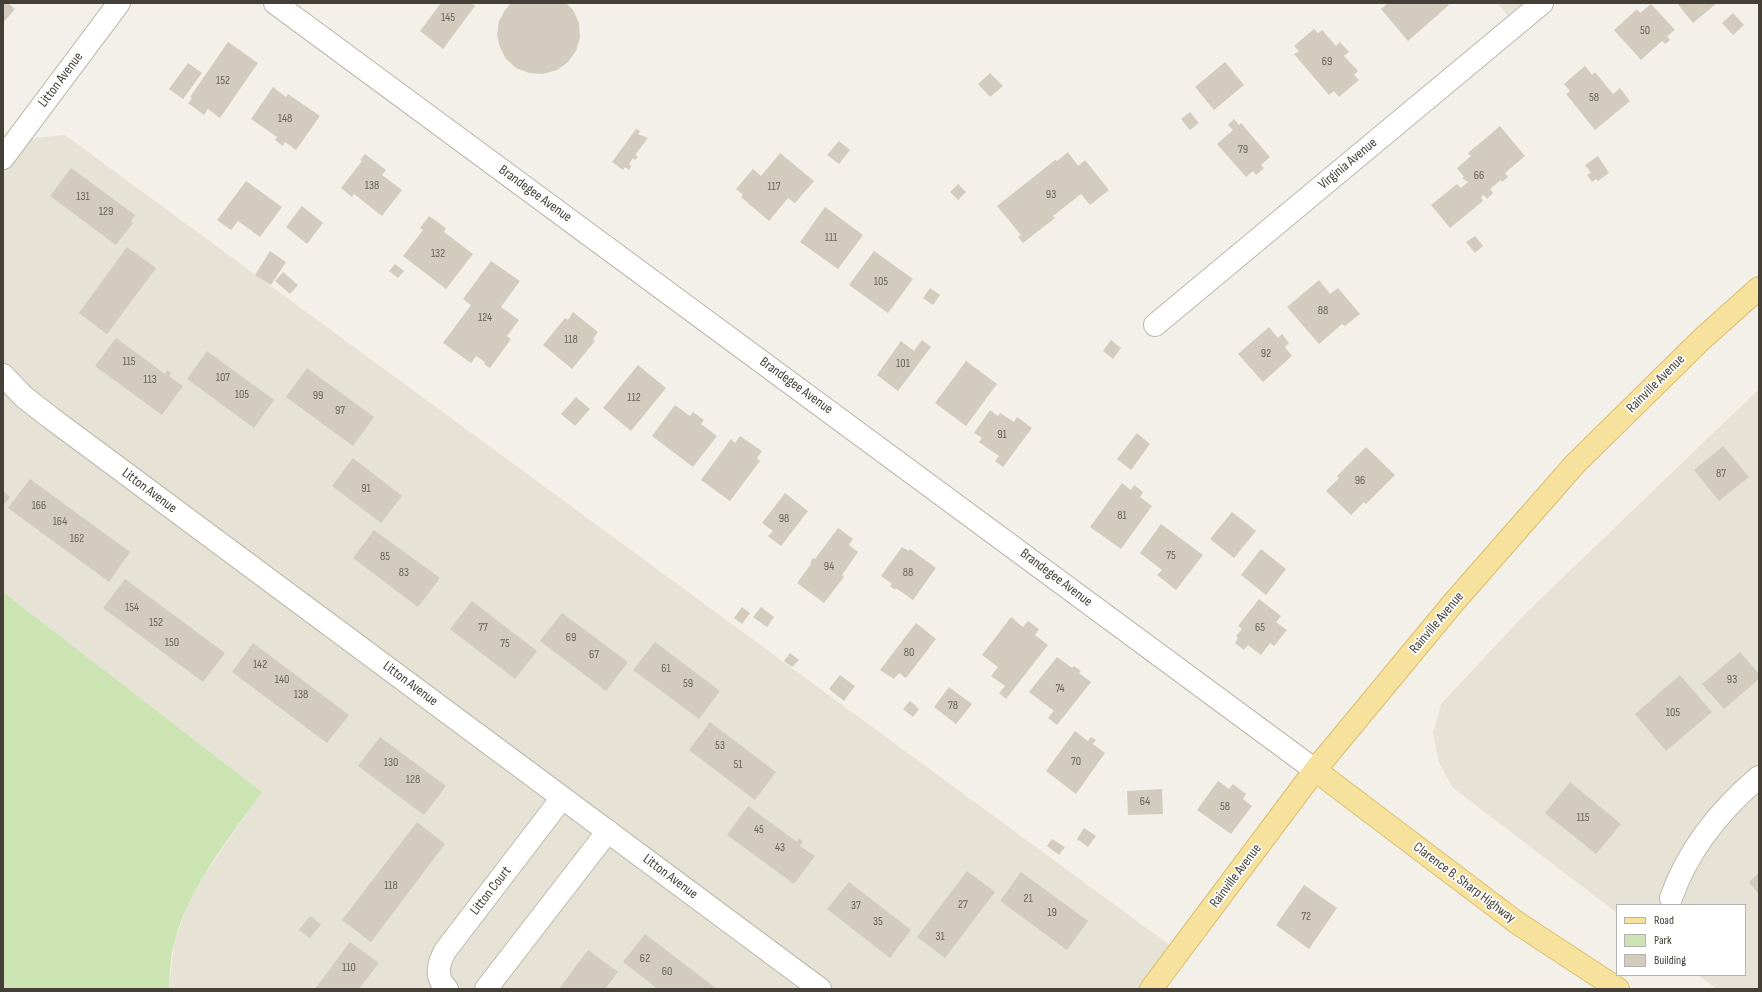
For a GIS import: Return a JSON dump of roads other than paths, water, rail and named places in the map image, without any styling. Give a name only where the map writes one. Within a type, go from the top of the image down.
[{"type":"main road","name":"Rainville Avenue","points":[[1151,989],[1315,770],[1454,602],[1575,464],[1702,339],[1759,288]]},
{"type":"main road","name":"Clarence B. Sharp Highway","points":[[1315,770],[1516,922],[1618,989]]},
{"type":"street","name":"Litton Avenue","points":[[3,158],[119,3]]},
{"type":"street","name":"Brandegee Avenue","points":[[275,3],[1315,770]]},
{"type":"street","name":"Virginia Avenue","points":[[1155,325],[1542,3]]},
{"type":"street","name":"Litton Avenue","points":[[3,375],[24,397],[51,418],[820,989]]},
{"type":"street","points":[[1671,898],[1682,873],[1703,838],[1721,814],[1759,777]]},
{"type":"street","name":"Litton Court","points":[[447,989],[439,977],[438,968],[440,959],[562,798]]},
{"type":"street","points":[[486,989],[608,831]]}]
